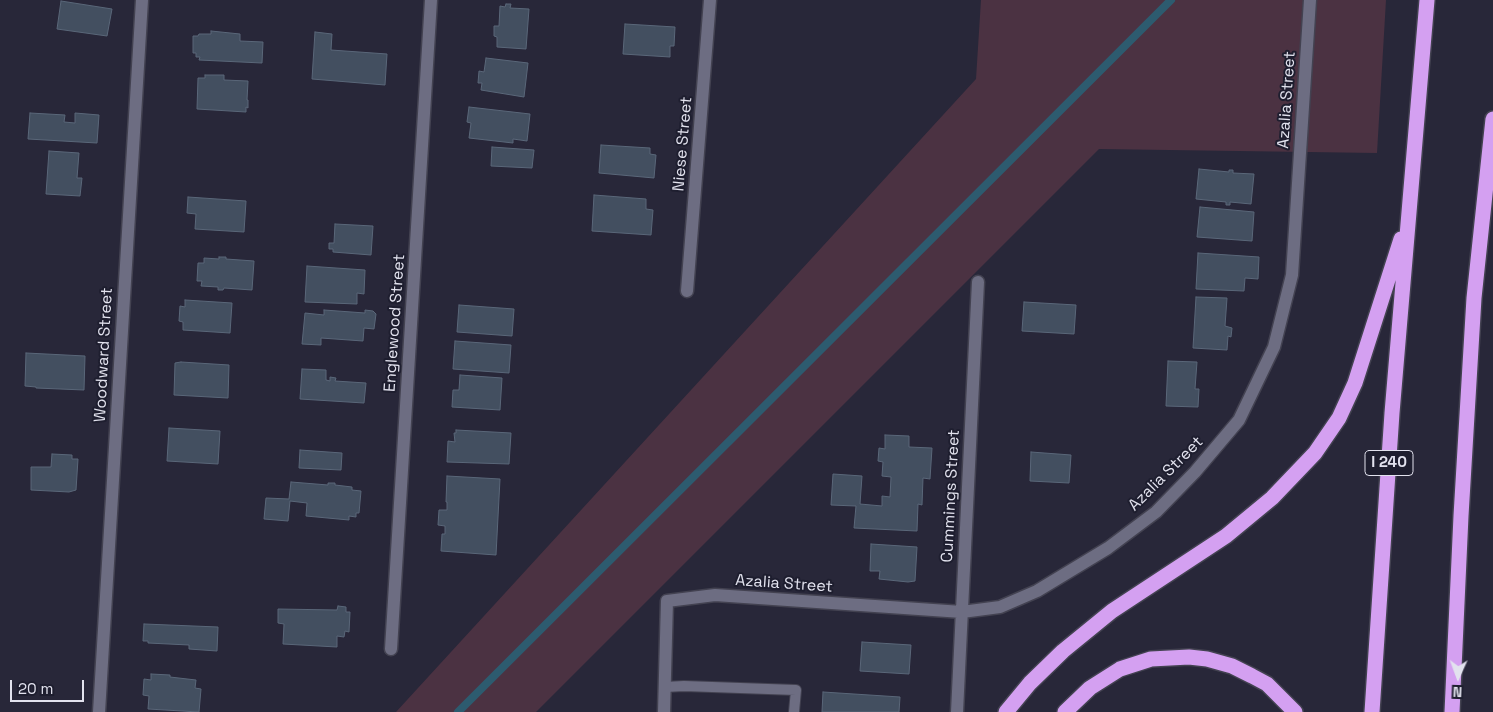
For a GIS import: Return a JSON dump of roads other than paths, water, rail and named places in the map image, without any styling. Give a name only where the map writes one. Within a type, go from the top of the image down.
[{"type":"highway","name":"I 240","points":[[1372,712],[1392,413],[1427,0]]},
{"type":"highway","points":[[1452,712],[1460,516],[1474,298],[1493,119]]},
{"type":"highway","points":[[1006,712],[1030,684],[1063,651],[1112,611],[1226,536],[1272,498],[1315,453],[1340,418],[1355,383],[1409,213]]},
{"type":"highway","points":[[1065,712],[1078,697],[1120,670],[1138,662],[1169,657],[1207,660],[1232,666],[1268,684],[1295,712]]},
{"type":"street","name":"Woodward Street","points":[[99,712],[142,0]]},
{"type":"street","name":"Englewood Street","points":[[391,648],[432,0]]},
{"type":"street","name":"Niese Street","points":[[687,291],[710,0]]},
{"type":"street","name":"Azalia Street","points":[[664,688],[667,601],[715,595],[962,612],[1000,607],[1037,592],[1108,548],[1156,512],[1195,472],[1239,420],[1274,347],[1292,275],[1310,0]]},
{"type":"street","name":"Cummings Street","points":[[958,712],[978,282]]},
{"type":"street","points":[[664,688],[664,712]]},
{"type":"lane","points":[[664,688],[684,686],[796,690],[794,712]]},
{"type":"waterway","points":[[458,712],[1171,0]]}]
